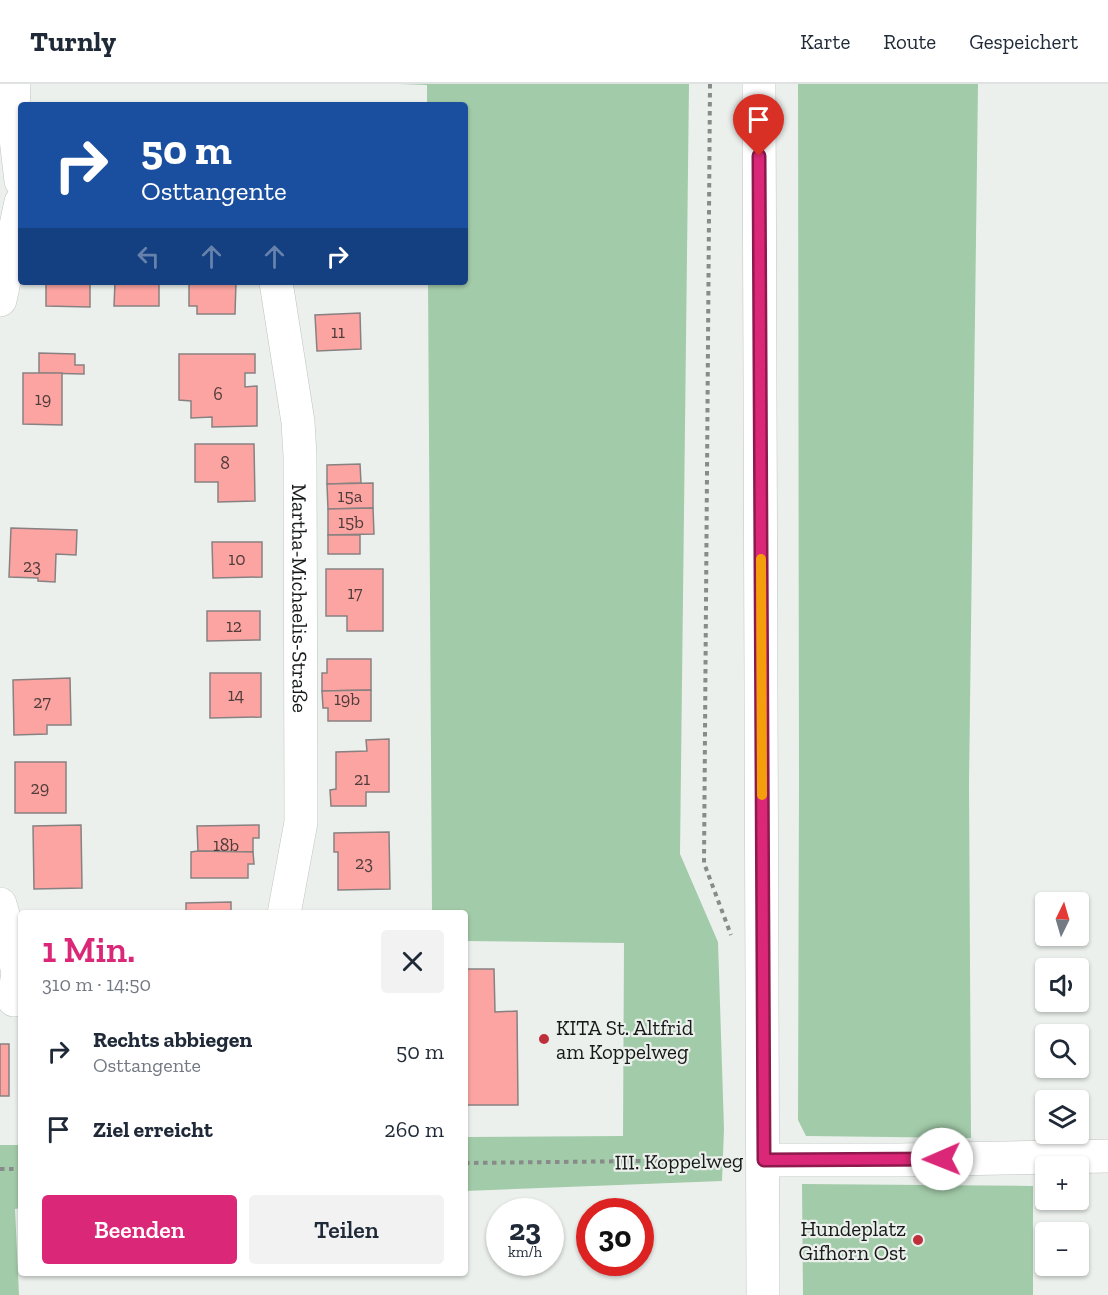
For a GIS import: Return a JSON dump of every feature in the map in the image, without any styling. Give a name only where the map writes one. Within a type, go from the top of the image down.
[{"type":"street","points":[[14,84],[13,113],[18,156]]},
{"type":"street","points":[[759,84],[763,1295]]},
{"type":"street","points":[[0,300],[18,216]]},
{"type":"street","name":"Martha-Michaelis-Straße","points":[[276,285],[298,422],[300,456],[301,822],[285,910]]},
{"type":"street","points":[[0,904],[18,972],[12,999]]},
{"type":"street","name":"III. Koppelweg","points":[[764,1160],[1108,1156]]},
{"type":"path","points":[[710,84],[704,863],[735,945]]},
{"type":"path","name":"III. Koppelweg","points":[[468,1163],[764,1160]]},
{"type":"path","points":[[0,1169],[18,1169]]},
{"type":"green space","points":[[400,84],[689,84],[680,854],[718,942],[724,1129],[722,1181],[468,1191],[468,1137],[623,1136],[624,943],[468,941],[468,910],[432,910],[428,285],[468,285],[468,102],[427,102],[427,85]]},
{"type":"green space","points":[[798,84],[978,84],[969,783],[971,1138],[806,1136],[798,1120]]},
{"type":"green space","points":[[0,1145],[18,1145],[18,1208],[15,1209],[19,1295],[0,1295]]},
{"type":"green space","name":"Hundeplatz Gifhorn Ost","points":[[802,1184],[1033,1186],[1033,1295],[803,1295]]},
{"type":"building","points":[[46,285],[90,285],[90,307],[46,306]]},
{"type":"building","points":[[115,285],[159,285],[159,306],[114,306]]},
{"type":"building","points":[[189,285],[236,285],[235,314],[197,314],[197,306],[189,306]]},
{"type":"building","points":[[360,313],[361,349],[317,351],[315,315]]},
{"type":"building","points":[[39,353],[75,354],[75,365],[84,365],[84,374],[39,373]]},
{"type":"building","points":[[179,354],[255,354],[255,373],[245,373],[245,387],[257,386],[257,426],[212,427],[212,417],[191,418],[191,401],[179,400]]},
{"type":"building","points":[[23,373],[62,373],[62,425],[23,424]]},
{"type":"building","points":[[195,444],[254,444],[255,501],[218,502],[218,482],[195,482]]},
{"type":"building","points":[[360,464],[361,483],[327,484],[327,465]]},
{"type":"building","points":[[373,483],[373,508],[328,509],[327,484]]},
{"type":"building","points":[[373,508],[374,534],[328,535],[328,509]]},
{"type":"building","points":[[11,528],[77,530],[76,555],[56,554],[55,582],[38,581],[38,578],[9,577]]},
{"type":"building","points":[[328,535],[360,535],[360,554],[328,554]]},
{"type":"building","points":[[212,542],[262,542],[262,577],[213,578]]},
{"type":"building","points":[[326,569],[383,569],[383,631],[347,631],[347,616],[326,616]]},
{"type":"building","points":[[207,611],[260,611],[260,640],[207,641]]},
{"type":"building","points":[[327,659],[371,659],[371,690],[322,691],[322,673],[327,673]]},
{"type":"building","points":[[210,673],[261,673],[261,717],[210,718]]},
{"type":"building","points":[[70,678],[71,725],[47,725],[47,734],[14,735],[13,680]]},
{"type":"building","points":[[371,690],[371,721],[328,721],[328,708],[323,708],[322,691]]},
{"type":"building","points":[[389,739],[389,792],[366,792],[366,806],[331,806],[330,790],[336,789],[336,752],[367,751],[366,740]]},
{"type":"building","points":[[15,762],[66,762],[66,813],[15,813]]},
{"type":"building","points":[[81,825],[82,888],[34,889],[33,826]]},
{"type":"building","points":[[259,825],[259,838],[253,838],[253,852],[198,851],[197,826]]},
{"type":"building","points":[[389,832],[390,889],[338,890],[338,852],[334,852],[334,833]]},
{"type":"building","points":[[191,852],[253,852],[254,864],[248,864],[248,878],[191,878]]},
{"type":"building","points":[[231,902],[231,910],[186,910],[186,903]]},
{"type":"building","points":[[468,969],[494,969],[495,1012],[517,1011],[518,1105],[468,1105]]},
{"type":"building","points":[[0,1044],[9,1044],[9,1096],[0,1096]]},
{"type":"slow traffic","points":[[761,559],[762,795]]},
{"type":"place","name":"KITA St. Altfrid am Koppelweg","points":[[544,1039]]},
{"type":"place","name":"Hundeplatz Gifhorn Ost","points":[[918,1240]]},
{"type":"route","points":[[759,156],[764,1160],[942,1159]]}]
